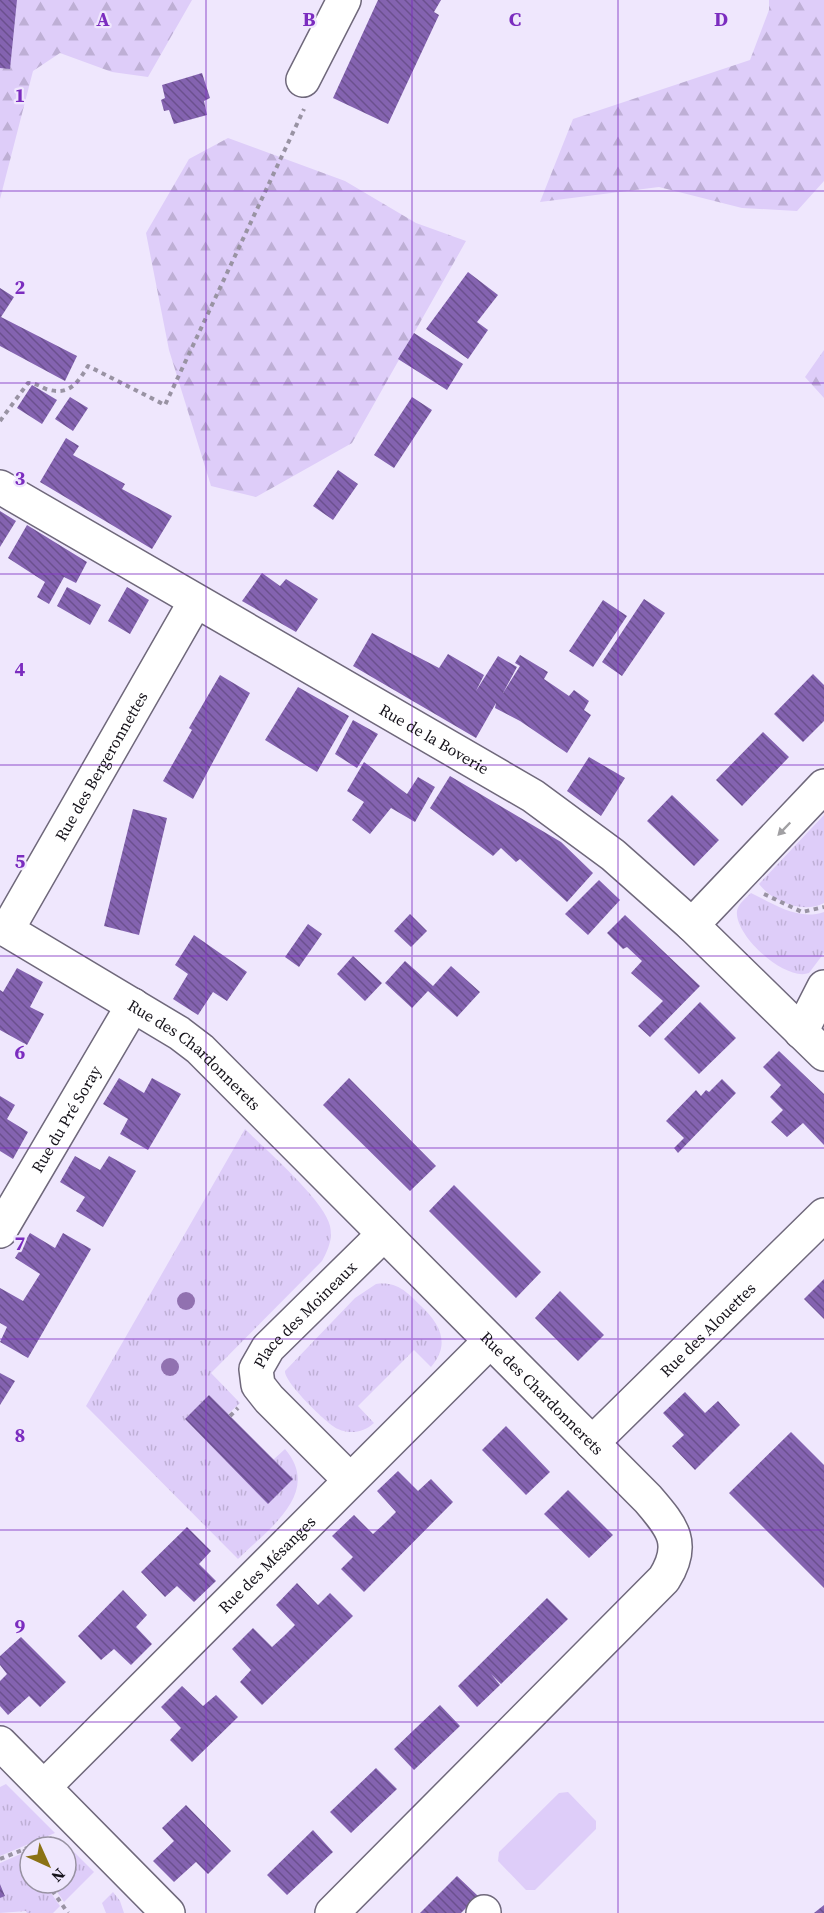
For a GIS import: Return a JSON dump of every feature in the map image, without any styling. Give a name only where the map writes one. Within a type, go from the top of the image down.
[{"type":"street","points":[[305,92],[344,0]]},
{"type":"street","name":"Rue de la Boverie","points":[[0,487],[533,796],[613,855],[692,925],[813,1043]]},
{"type":"street","name":"Rue des Bergeronnettes","points":[[3,928],[195,602]]},
{"type":"street","points":[[692,925],[824,786]]},
{"type":"street","name":"Rue des Chardonnerets","points":[[3,928],[133,1005],[201,1049],[592,1443],[663,1517],[673,1535],[677,1552],[673,1565],[650,1595],[332,1913]]},
{"type":"street","points":[[813,1043],[824,987]]},
{"type":"street","name":"Rue du Pré Soray","points":[[0,1231],[133,1005]]},
{"type":"street","name":"Rue des Alouettes","points":[[592,1443],[824,1215]]},
{"type":"street","name":"Place des Moineaux","points":[[350,1480],[269,1399],[258,1384],[256,1369],[268,1348],[384,1234]]},
{"type":"street","name":"Rue des Mésanges","points":[[44,1787],[490,1341]]},
{"type":"street","points":[[0,1743],[168,1913]]},
{"type":"path","points":[[0,421],[24,386],[32,383],[55,391],[67,391],[74,387],[88,366],[165,405],[305,92]]},
{"type":"path","points":[[757,890],[802,912],[824,907]]},
{"type":"path","points":[[0,1859],[18,1852]]},
{"type":"path","points":[[55,1895],[68,1913]]},
{"type":"green space","points":[[0,0],[192,0],[148,77],[112,72],[60,53],[33,71],[0,199]]},
{"type":"green space","points":[[769,0],[824,0],[824,181],[797,211],[742,208],[659,187],[540,202],[573,119],[750,60],[769,10]]},
{"type":"green space","points":[[228,138],[345,181],[416,223],[466,241],[352,443],[256,497],[211,486],[169,350],[146,233],[189,159]]},
{"type":"green space","points":[[824,350],[824,398],[805,377]]},
{"type":"green space","points":[[824,815],[824,903],[798,907],[780,901],[759,884]]},
{"type":"green space","points":[[751,893],[796,913],[824,912],[824,953],[809,973],[799,974],[775,964],[752,944],[738,921],[737,911]]},
{"type":"green space","points":[[245,1129],[317,1203],[326,1215],[331,1235],[322,1261],[211,1373],[240,1403],[228,1414],[209,1395],[185,1419],[268,1503],[273,1460],[285,1449],[295,1465],[298,1481],[287,1510],[238,1559],[86,1406]]},
{"type":"green space","points":[[376,1284],[396,1286],[411,1296],[428,1313],[441,1335],[441,1350],[431,1367],[414,1350],[358,1406],[374,1423],[366,1429],[348,1432],[333,1426],[316,1411],[291,1384],[285,1371],[355,1298]]},
{"type":"green space","points":[[6,1784],[55,1833],[18,1835],[18,1848],[0,1856],[0,1787]]},
{"type":"green space","points":[[568,1792],[596,1821],[596,1829],[535,1890],[526,1890],[498,1861],[499,1852],[559,1793]]},
{"type":"green space","points":[[18,1855],[18,1895],[52,1895],[60,1906],[53,1913],[27,1913],[26,1911],[0,1913],[0,1898],[5,1895],[0,1884],[0,1863]]},
{"type":"green space","points":[[78,1856],[94,1872],[78,1888]]},
{"type":"green space","points":[[113,1892],[120,1901],[124,1913],[106,1913],[102,1903]]},
{"type":"green space","points":[[59,1895],[71,1895],[64,1902]]},
{"type":"building","points":[[0,0],[17,0],[10,69],[0,68]]},
{"type":"building","points":[[378,0],[441,0],[434,12],[439,15],[388,124],[333,98]]},
{"type":"building","points":[[202,73],[210,98],[204,101],[207,115],[174,124],[169,110],[164,111],[161,100],[165,98],[162,85]]},
{"type":"building","points":[[468,272],[498,295],[477,322],[488,330],[468,359],[426,329]]},
{"type":"building","points":[[0,288],[14,297],[1,317],[77,356],[65,381],[0,346]]},
{"type":"building","points":[[414,333],[463,364],[447,390],[398,359]]},
{"type":"building","points":[[32,385],[57,400],[42,424],[17,408]]},
{"type":"building","points":[[70,397],[88,408],[73,431],[55,419]]},
{"type":"building","points":[[412,397],[432,410],[394,468],[374,455]]},
{"type":"building","points":[[66,438],[79,446],[73,455],[125,484],[122,489],[172,516],[152,549],[40,482]]},
{"type":"building","points":[[338,470],[358,484],[333,520],[313,506]]},
{"type":"building","points":[[0,511],[16,521],[0,547]]},
{"type":"building","points":[[27,525],[87,562],[76,583],[64,577],[49,604],[37,597],[45,582],[8,558]]},
{"type":"building","points":[[262,573],[280,586],[286,579],[318,599],[296,632],[242,601]]},
{"type":"building","points":[[67,587],[101,605],[90,625],[57,606]]},
{"type":"building","points":[[127,587],[149,600],[130,634],[108,621]]},
{"type":"building","points":[[644,599],[665,613],[622,676],[602,662]]},
{"type":"building","points":[[603,600],[627,616],[593,667],[569,651]]},
{"type":"building","points":[[372,633],[439,668],[448,654],[484,675],[476,691],[498,656],[517,667],[503,693],[520,666],[515,663],[520,655],[548,672],[544,679],[569,696],[574,690],[589,701],[584,710],[591,715],[567,753],[520,721],[495,708],[496,703],[476,738],[353,666]]},
{"type":"building","points":[[813,674],[824,685],[824,721],[803,742],[774,714]]},
{"type":"building","points":[[220,675],[250,693],[193,799],[163,781],[192,730],[189,728]]},
{"type":"building","points":[[298,687],[349,716],[317,772],[265,740]]},
{"type":"building","points":[[353,720],[378,734],[357,768],[335,754]]},
{"type":"building","points":[[763,732],[789,757],[742,806],[716,780]]},
{"type":"building","points":[[589,757],[625,778],[601,816],[567,791]]},
{"type":"building","points":[[364,762],[407,794],[418,777],[435,787],[415,822],[391,808],[370,834],[352,820],[364,802],[347,791]]},
{"type":"building","points":[[450,776],[561,842],[593,873],[567,902],[520,859],[516,862],[501,848],[493,856],[430,808]]},
{"type":"building","points":[[672,795],[719,840],[694,866],[647,821]]},
{"type":"building","points":[[133,809],[167,818],[139,935],[104,926]]},
{"type":"building","points":[[599,880],[620,900],[588,935],[565,914]]},
{"type":"building","points":[[410,914],[427,931],[411,947],[394,931]]},
{"type":"building","points":[[625,915],[700,986],[650,1037],[638,1026],[663,1001],[631,973],[642,961],[627,947],[623,949],[607,933]]},
{"type":"building","points":[[308,924],[322,934],[299,967],[285,957]]},
{"type":"building","points":[[194,935],[247,972],[227,1001],[213,992],[198,1015],[173,999],[188,974],[175,965]]},
{"type":"building","points":[[353,956],[382,983],[365,1001],[337,974]]},
{"type":"building","points":[[405,961],[433,986],[451,966],[480,992],[457,1017],[428,991],[412,1008],[385,983]]},
{"type":"building","points":[[17,968],[43,982],[30,1007],[44,1014],[27,1045],[0,1030],[0,990],[3,992]]},
{"type":"building","points":[[700,1002],[736,1038],[699,1074],[664,1039]]},
{"type":"building","points":[[779,1051],[824,1094],[824,1145],[803,1123],[787,1137],[771,1122],[783,1110],[770,1097],[781,1085],[763,1067]]},
{"type":"building","points":[[119,1078],[144,1093],[152,1078],[181,1094],[148,1150],[120,1134],[128,1119],[103,1104]]},
{"type":"building","points":[[349,1078],[436,1166],[410,1191],[323,1105]]},
{"type":"building","points":[[722,1079],[736,1093],[678,1153],[674,1148],[684,1138],[666,1121],[696,1090],[701,1096],[706,1090],[709,1092]]},
{"type":"building","points":[[0,1096],[15,1105],[7,1119],[28,1132],[13,1159],[0,1151]]},
{"type":"building","points":[[75,1156],[100,1170],[109,1156],[136,1171],[103,1227],[76,1211],[85,1197],[60,1182]]},
{"type":"building","points":[[454,1185],[541,1272],[516,1298],[429,1211]]},
{"type":"building","points":[[30,1233],[55,1248],[63,1233],[91,1249],[28,1358],[0,1342],[7,1327],[0,1323],[0,1288],[23,1301],[40,1274],[15,1258]]},
{"type":"building","points":[[824,1279],[824,1319],[804,1299]]},
{"type":"building","points":[[560,1291],[604,1335],[578,1361],[535,1318]]},
{"type":"building","points":[[0,1373],[15,1381],[0,1405]]},
{"type":"building","points":[[685,1392],[705,1413],[718,1401],[740,1425],[695,1470],[672,1446],[684,1435],[663,1413]]},
{"type":"building","points":[[209,1395],[293,1479],[268,1504],[185,1419]]},
{"type":"building","points":[[506,1426],[550,1472],[526,1495],[482,1450]]},
{"type":"building","points":[[791,1432],[824,1465],[824,1588],[729,1493]]},
{"type":"building","points":[[398,1471],[418,1491],[431,1479],[453,1502],[364,1592],[341,1569],[353,1557],[332,1536],[354,1515],[373,1534],[385,1523],[396,1512],[377,1491]]},
{"type":"building","points":[[568,1490],[613,1535],[589,1558],[544,1514]]},
{"type":"building","points":[[187,1527],[211,1551],[199,1564],[216,1581],[194,1602],[177,1586],[165,1597],[141,1572]]},
{"type":"building","points":[[297,1583],[318,1605],[330,1593],[353,1616],[262,1705],[240,1682],[251,1670],[232,1649],[253,1628],[272,1647],[295,1625],[276,1605]]},
{"type":"building","points":[[123,1590],[147,1615],[136,1627],[152,1644],[131,1665],[114,1649],[101,1660],[78,1636]]},
{"type":"building","points":[[547,1598],[568,1619],[501,1684],[491,1674],[500,1685],[477,1707],[458,1686]]},
{"type":"building","points":[[21,1637],[66,1682],[40,1707],[29,1696],[8,1715],[0,1706],[0,1681],[7,1674],[0,1665],[0,1656]]},
{"type":"building","points":[[182,1686],[203,1706],[216,1695],[238,1717],[192,1762],[170,1740],[181,1728],[161,1707]]},
{"type":"building","points":[[440,1705],[460,1726],[414,1770],[394,1749]]},
{"type":"building","points":[[376,1768],[397,1789],[351,1833],[330,1812]]},
{"type":"building","points":[[186,1805],[231,1851],[208,1874],[196,1862],[174,1882],[153,1861],[174,1841],[162,1828]]},
{"type":"building","points":[[313,1830],[333,1852],[287,1895],[267,1875]]},
{"type":"building","points":[[457,1876],[478,1896],[461,1913],[420,1913]]},
{"type":"building","points":[[0,1884],[5,1896],[0,1898]]},
{"type":"building","points":[[824,1905],[824,1913],[814,1913]]}]
